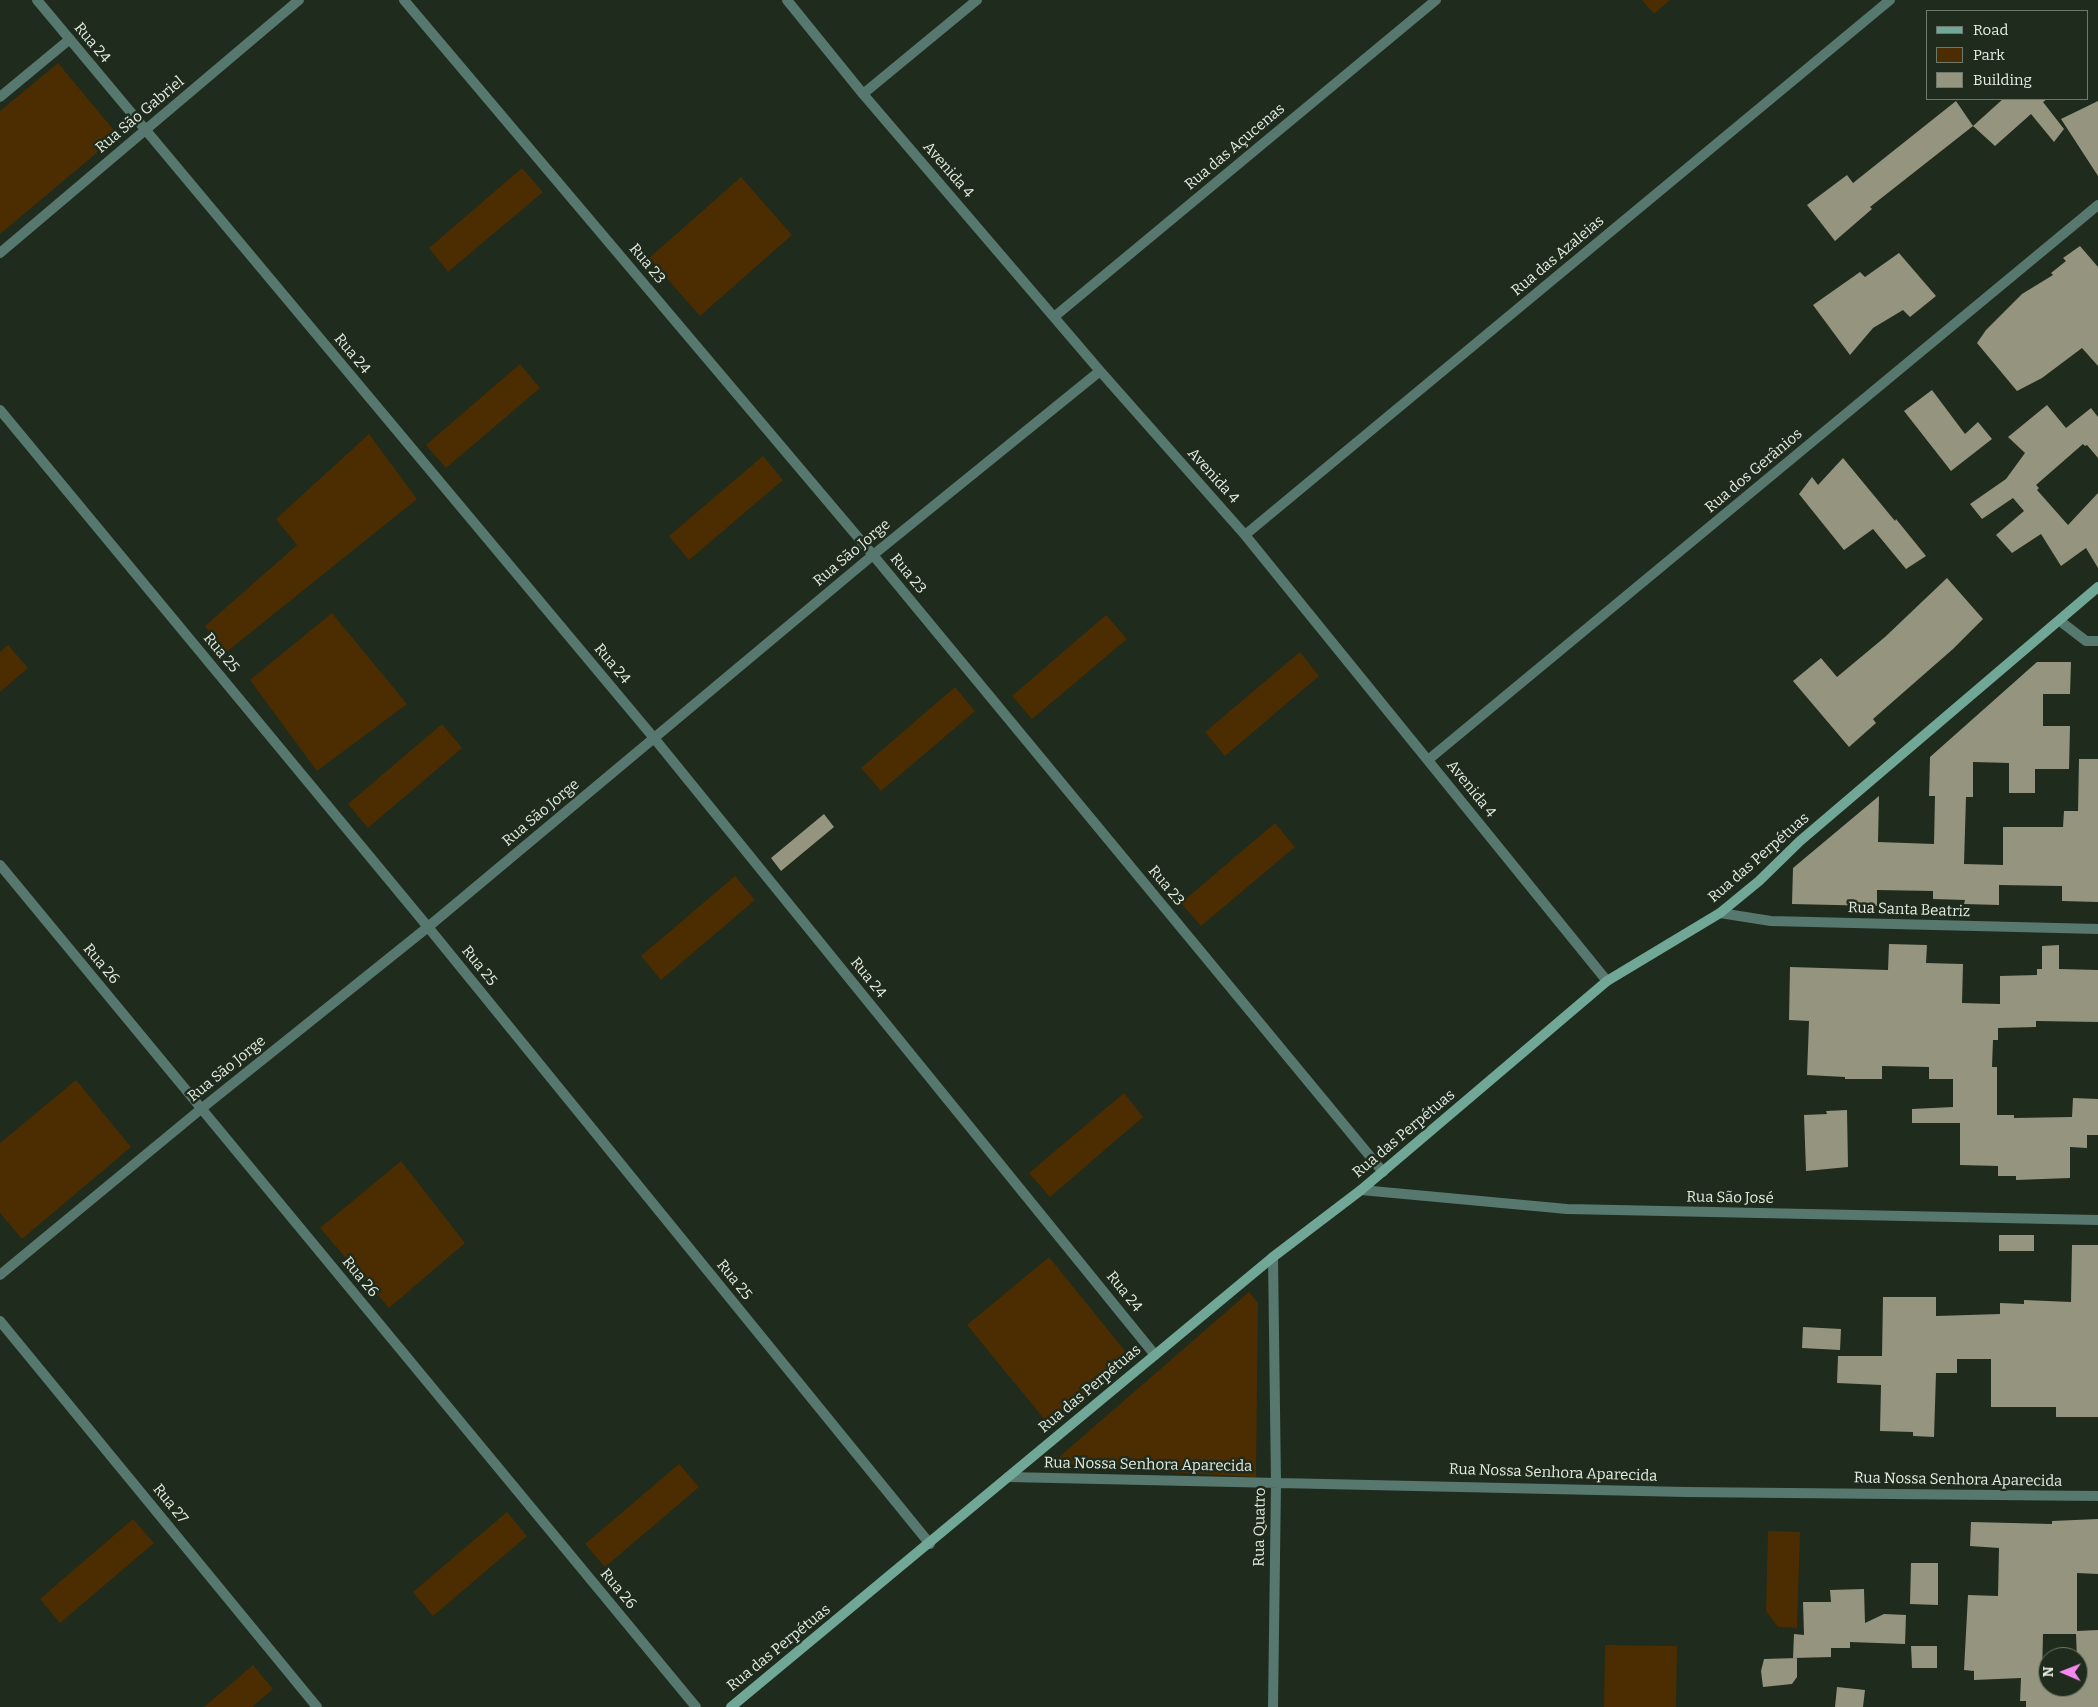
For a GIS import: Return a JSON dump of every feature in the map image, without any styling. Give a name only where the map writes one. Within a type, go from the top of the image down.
[{"type":"street","name":"Rua 24","points":[[37,0],[654,738],[1155,1355]]},
{"type":"street","name":"Rua São Gabriel","points":[[0,253],[299,0]]},
{"type":"street","name":"Rua 23","points":[[404,0],[873,555],[1383,1172]]},
{"type":"street","name":"Avenida 4","points":[[787,0],[863,94],[1100,371],[1245,535],[1607,981]]},
{"type":"street","points":[[863,94],[977,0]]},
{"type":"street","name":"Rua das Açucenas","points":[[1054,317],[1436,0]]},
{"type":"street","name":"Rua das Azaleias","points":[[1245,535],[1890,0]]},
{"type":"street","points":[[0,97],[70,40]]},
{"type":"street","name":"Rua dos Gerânios","points":[[1428,760],[2098,205]]},
{"type":"street","name":"Rua São Jorge","points":[[0,1276],[201,1109],[428,927],[873,555],[1100,371]]},
{"type":"street","name":"Rua 25","points":[[0,410],[428,927],[930,1544]]},
{"type":"street","name":"Rua das Perpétuas","points":[[731,1707],[930,1544],[1273,1257],[1383,1172],[1607,981],[1720,913],[1759,881],[1800,841],[2098,587]]},
{"type":"street","points":[[2060,621],[2086,641],[2098,641]]},
{"type":"street","name":"Rua 26","points":[[0,866],[696,1707]]},
{"type":"street","name":"Rua Santa Beatriz","points":[[1720,913],[1771,921],[2098,929]]},
{"type":"street","name":"Rua São José","points":[[1361,1190],[1567,1209],[2098,1220]]},
{"type":"street","name":"Rua Quatro","points":[[1273,1257],[1276,1483],[1273,1707]]},
{"type":"street","name":"Rua 27","points":[[0,1321],[317,1707]]},
{"type":"street","name":"Rua Nossa Senhora Aparecida","points":[[1008,1477],[1686,1492],[2098,1496]]},
{"type":"green space","points":[[1642,0],[1670,0],[1654,14]]},
{"type":"green space","points":[[58,63],[118,135],[0,234],[0,111]]},
{"type":"green space","points":[[522,168],[543,192],[448,272],[429,248]]},
{"type":"green space","points":[[741,177],[792,235],[700,316],[649,258]]},
{"type":"green space","points":[[520,364],[540,388],[446,468],[426,445]]},
{"type":"green space","points":[[369,434],[417,499],[224,654],[205,626],[297,545],[276,519]]},
{"type":"green space","points":[[763,456],[783,480],[689,560],[669,536]]},
{"type":"green space","points":[[332,613],[407,704],[317,771],[250,680]]},
{"type":"green space","points":[[1106,615],[1127,639],[1032,719],[1012,696]]},
{"type":"green space","points":[[8,645],[28,668],[0,692],[0,652]]},
{"type":"green space","points":[[1300,652],[1319,676],[1225,756],[1205,732]]},
{"type":"green space","points":[[955,687],[975,711],[881,791],[861,768]]},
{"type":"green space","points":[[442,724],[462,748],[368,828],[348,804]]},
{"type":"green space","points":[[1275,823],[1295,847],[1201,926],[1181,903]]},
{"type":"green space","points":[[735,876],[755,900],[661,980],[641,956]]},
{"type":"green space","points":[[76,1080],[131,1147],[22,1239],[0,1213],[0,1143]]},
{"type":"green space","points":[[1124,1093],[1143,1117],[1050,1197],[1029,1173]]},
{"type":"green space","points":[[401,1161],[465,1243],[389,1308],[320,1228]]},
{"type":"green space","points":[[1049,1257],[1130,1357],[1049,1425],[967,1325]]},
{"type":"green space","points":[[1249,1292],[1258,1303],[1256,1477],[1077,1467],[1058,1458]]},
{"type":"green space","points":[[679,1464],[699,1487],[605,1567],[585,1544]]},
{"type":"green space","points":[[507,1512],[527,1536],[433,1616],[413,1592]]},
{"type":"green space","points":[[133,1519],[154,1543],[60,1623],[40,1599]]},
{"type":"green space","points":[[1768,1531],[1800,1532],[1797,1628],[1778,1627],[1766,1611]]},
{"type":"green space","points":[[1605,1645],[1677,1646],[1676,1707],[1604,1707]]},
{"type":"green space","points":[[253,1665],[273,1689],[252,1707],[204,1707]]},
{"type":"building","points":[[2002,100],[2046,100],[2043,102],[2064,129],[2054,142],[2031,114],[1995,146],[1973,126]]},
{"type":"building","points":[[1956,101],[1973,126],[1870,207],[1872,209],[1835,241],[1807,205],[1847,175],[1853,183]]},
{"type":"building","points":[[2098,101],[2098,176],[2061,119]]},
{"type":"building","points":[[2080,246],[2098,267],[2098,366],[2082,348],[2042,378],[2017,391],[1977,343],[1986,330],[2022,294],[2053,275],[2051,273],[2066,261],[2063,258]]},
{"type":"building","points":[[1899,253],[1936,296],[1910,317],[1903,310],[1873,328],[1850,355],[1813,305],[1860,272],[1865,277]]},
{"type":"building","points":[[1932,390],[1965,434],[1978,422],[1992,439],[1951,471],[1904,411]]},
{"type":"building","points":[[2047,405],[2066,428],[2091,408],[2098,417],[2098,458],[2087,445],[2083,444],[2036,485],[2039,488],[2037,490],[2068,525],[2098,493],[2098,568],[2086,548],[2061,566],[2041,534],[2012,553],[1996,535],[2024,511],[2013,498],[1982,519],[1970,504],[2006,479],[2025,453],[2008,437]]},
{"type":"building","points":[[1843,458],[1926,556],[1906,569],[1873,529],[1844,550],[1799,494],[1812,477],[1818,485]]},
{"type":"building","points":[[1947,578],[1983,619],[1953,649],[1873,719],[1876,723],[1849,747],[1793,681],[1821,658],[1837,677],[1885,637]]},
{"type":"building","points":[[2037,662],[2071,662],[2070,694],[2043,694],[2043,726],[2070,726],[2069,769],[2035,769],[2035,793],[2009,793],[2009,763],[1973,762],[1973,797],[1966,797],[1964,864],[2003,865],[2003,827],[2063,827],[2064,811],[2078,811],[2079,759],[2098,759],[2098,902],[2062,901],[2062,886],[1999,885],[1999,905],[1964,904],[1965,900],[1933,899],[1933,891],[1877,890],[1877,906],[1792,904],[1793,868],[1879,796],[1878,842],[1934,844],[1935,796],[1929,796],[1930,757]]},
{"type":"building","points":[[824,814],[834,827],[781,871],[771,858]]},
{"type":"building","points":[[1889,944],[1927,945],[1926,963],[1963,964],[1962,1003],[2000,1004],[2000,976],[2037,975],[2037,969],[2042,969],[2042,946],[2059,945],[2059,969],[2098,970],[2098,1022],[2036,1021],[2036,1027],[1998,1028],[1998,1040],[1993,1040],[1992,1067],[1997,1067],[1997,1115],[2014,1115],[2014,1118],[2072,1117],[2073,1098],[2098,1099],[2098,1135],[2087,1135],[2087,1148],[2070,1147],[2070,1178],[2016,1180],[2016,1176],[1998,1176],[1998,1166],[1960,1165],[1960,1123],[1912,1123],[1912,1109],[1953,1107],[1953,1079],[1929,1079],[1929,1067],[1882,1066],[1882,1079],[1845,1079],[1845,1077],[1807,1075],[1809,1021],[1789,1020],[1790,967],[1888,970]]},
{"type":"building","points":[[1847,1110],[1848,1167],[1806,1171],[1804,1115],[1827,1114],[1826,1111]]},
{"type":"building","points":[[1999,1235],[2034,1235],[2034,1251],[1999,1251]]},
{"type":"building","points":[[2072,1245],[2098,1245],[2098,1417],[2056,1417],[2056,1407],[1991,1407],[1991,1359],[1957,1359],[1957,1373],[1936,1373],[1934,1437],[1913,1436],[1913,1432],[1880,1431],[1881,1385],[1837,1383],[1838,1356],[1882,1356],[1883,1297],[1936,1297],[1936,1316],[2000,1314],[2000,1303],[2024,1304],[2024,1300],[2071,1302]]},
{"type":"building","points":[[1803,1327],[1841,1329],[1840,1350],[1802,1348]]},
{"type":"building","points":[[2098,1519],[2098,1574],[2077,1573],[2077,1631],[2098,1630],[2098,1707],[2026,1707],[2026,1701],[2020,1701],[2021,1678],[1974,1680],[1974,1671],[1964,1670],[1968,1595],[1998,1596],[1999,1548],[1970,1546],[1971,1522],[2052,1524],[2052,1521]]},
{"type":"building","points":[[1911,1563],[1938,1563],[1938,1605],[1910,1604]]},
{"type":"building","points":[[1864,1589],[1865,1623],[1884,1614],[1906,1615],[1905,1644],[1850,1642],[1850,1648],[1831,1648],[1831,1657],[1793,1658],[1794,1634],[1804,1635],[1803,1602],[1831,1602],[1830,1590]]},
{"type":"building","points":[[1911,1646],[1937,1646],[1937,1668],[1912,1668]]},
{"type":"building","points":[[1797,1658],[1797,1677],[1792,1684],[1763,1687],[1761,1671],[1764,1659]]},
{"type":"building","points":[[1837,1687],[1865,1690],[1863,1707],[1835,1707]]}]
